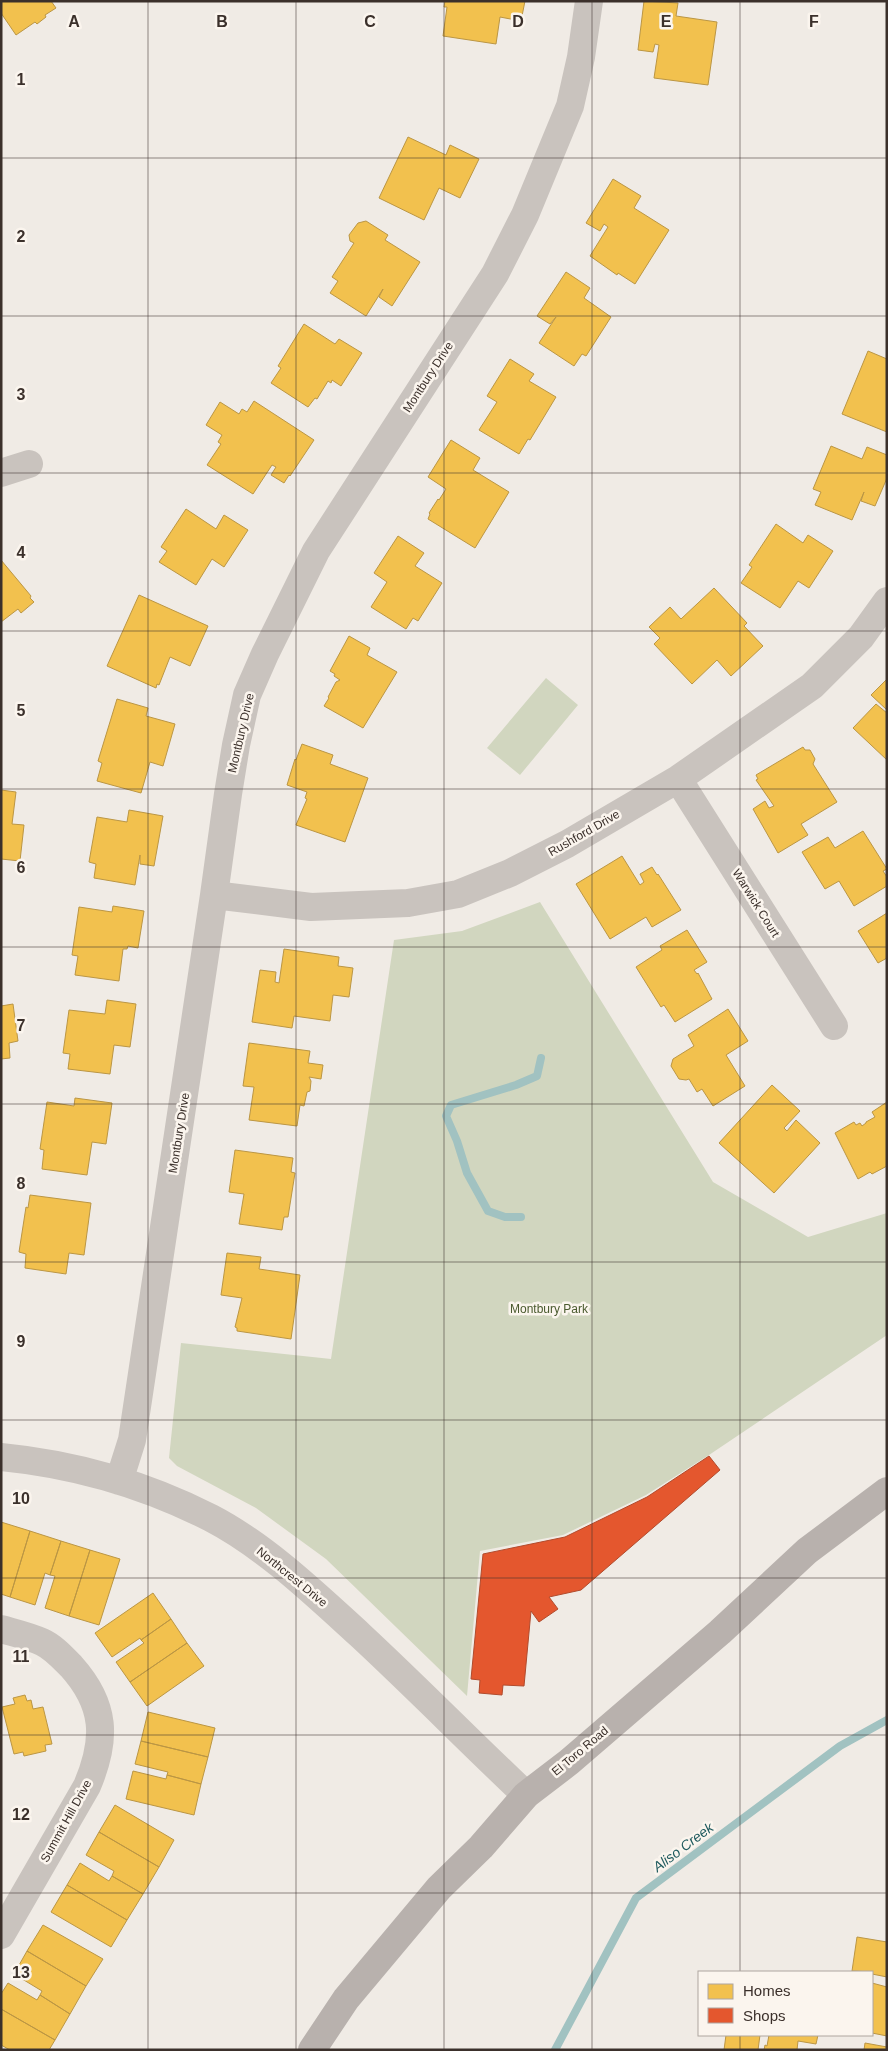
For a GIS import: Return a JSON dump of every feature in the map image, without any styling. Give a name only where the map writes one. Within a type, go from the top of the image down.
[{"type":"main road","name":"El Toro Road","points":[[312,2050],[346,1999],[439,1888],[481,1846],[526,1795],[569,1762],[720,1632],[807,1551],[887,1491]]},
{"type":"street","name":"Montbury Drive","points":[[120,1481],[132,1440],[236,745],[248,695],[261,662],[316,551],[495,274],[525,215],[570,106],[581,57],[589,1]]},
{"type":"street","points":[[1,473],[29,464]]},
{"type":"street","name":"Rushford Drive","points":[[214,894],[311,907],[408,903],[458,894],[510,873],[567,844],[678,779],[812,686],[861,637],[887,601]]},
{"type":"street","name":"Warwick Court","points":[[678,779],[834,1026]]},
{"type":"street","name":"Northcrest Drive","points":[[1,1457],[28,1460],[120,1481],[212,1519],[260,1549],[328,1605],[526,1795]]},
{"type":"street","name":"Summit Hill Drive","points":[[1,1629],[43,1642],[59,1653],[85,1682],[98,1710],[100,1729],[95,1767],[87,1786],[3,1928]]},
{"type":"green space","points":[[546,678],[578,705],[520,775],[487,748]]},
{"type":"green space","name":"Montbury Park","points":[[540,902],[713,1182],[808,1237],[887,1213],[887,1335],[709,1455],[646,1495],[563,1535],[480,1551],[467,1696],[326,1559],[256,1508],[177,1466],[169,1458],[181,1343],[331,1359],[394,940],[462,931]]},
{"type":"building: Homes","points":[[1,1],[51,1],[56,8],[45,15],[46,17],[37,24],[35,22],[16,35],[1,13]]},
{"type":"building: Homes","points":[[445,1],[525,1],[521,21],[500,17],[496,44],[443,36],[447,7],[444,7]]},
{"type":"building: Homes","points":[[644,1],[678,3],[676,16],[717,22],[708,85],[654,78],[659,45],[655,44],[653,52],[638,50]]},
{"type":"building: Homes","points":[[408,137],[446,155],[450,145],[479,159],[460,198],[439,188],[424,220],[379,198]]},
{"type":"building: Homes","points":[[613,179],[641,196],[634,208],[669,230],[635,284],[618,273],[617,275],[590,256],[608,227],[604,224],[600,231],[586,223]]},
{"type":"building: Homes","points":[[366,221],[388,235],[385,240],[420,262],[392,306],[379,297],[383,289],[366,316],[330,293],[338,281],[332,277],[354,243],[350,241],[349,235],[358,223]]},
{"type":"building: Homes","points":[[566,272],[590,288],[584,298],[611,317],[586,356],[582,354],[574,366],[539,343],[556,317],[550,324],[537,316]]},
{"type":"building: Homes","points":[[304,324],[335,344],[339,339],[362,353],[341,386],[332,380],[331,383],[328,381],[317,399],[315,398],[308,407],[271,383],[281,368],[278,366]]},
{"type":"building: Homes","points":[[868,351],[887,359],[887,432],[842,414]]},
{"type":"building: Homes","points":[[510,359],[534,374],[529,381],[556,397],[530,440],[528,439],[519,454],[479,430],[497,402],[487,396]]},
{"type":"building: Homes","points":[[254,401],[314,440],[284,483],[271,475],[276,467],[272,465],[253,494],[207,465],[221,444],[218,442],[222,435],[206,425],[220,402],[239,414],[242,409],[247,412]]},
{"type":"building: Homes","points":[[451,440],[480,458],[473,470],[509,492],[475,548],[428,519],[429,513],[446,489],[428,477]]},
{"type":"building: Homes","points":[[831,446],[862,459],[867,447],[887,455],[887,478],[875,506],[861,501],[864,492],[852,520],[815,505],[821,492],[813,489]]},
{"type":"building: Homes","points":[[186,509],[216,529],[224,515],[248,530],[224,567],[212,559],[196,585],[159,562],[167,551],[161,547]]},
{"type":"building: Homes","points":[[776,524],[803,543],[808,535],[833,551],[809,588],[798,581],[780,608],[741,583],[752,567],[749,565]]},
{"type":"building: Homes","points":[[398,536],[424,553],[415,566],[442,583],[418,621],[413,618],[406,629],[371,607],[387,582],[374,573]]},
{"type":"building: Homes","points":[[1,560],[34,602],[21,613],[18,609],[1,622]]},
{"type":"building: Homes","points":[[714,588],[747,623],[744,626],[763,646],[731,676],[717,660],[692,684],[654,644],[660,638],[649,627],[670,607],[681,619]]},
{"type":"building: Homes","points":[[139,595],[208,626],[190,666],[170,657],[156,688],[107,666]]},
{"type":"building: Homes","points":[[349,636],[370,648],[367,655],[397,672],[363,728],[324,706],[336,682],[340,680],[330,671]]},
{"type":"building: Homes","points":[[887,679],[887,710],[871,695]]},
{"type":"building: Homes","points":[[117,699],[148,708],[146,716],[175,724],[163,766],[150,762],[141,793],[97,781],[102,763],[98,761]]},
{"type":"building: Homes","points":[[876,704],[887,713],[887,760],[853,728]]},
{"type":"building: Homes","points":[[302,744],[333,755],[330,764],[368,778],[345,842],[296,825],[307,799],[305,798],[307,792],[287,785]]},
{"type":"building: Homes","points":[[803,747],[805,750],[810,750],[815,759],[813,764],[837,802],[801,824],[808,835],[778,853],[753,809],[765,801],[769,808],[774,806],[756,780],[758,779],[756,775]]},
{"type":"building: Homes","points":[[1,790],[16,792],[12,824],[24,825],[20,861],[1,859]]},
{"type":"building: Homes","points":[[129,810],[163,816],[154,866],[140,864],[140,855],[135,885],[94,878],[96,864],[89,862],[97,817],[127,822]]},
{"type":"building: Homes","points":[[863,831],[887,869],[883,871],[887,877],[887,886],[854,906],[839,881],[825,889],[802,852],[828,837],[835,848]]},
{"type":"building: Homes","points":[[622,856],[640,885],[644,882],[640,874],[652,867],[681,910],[652,927],[646,917],[610,939],[576,884]]},
{"type":"building: Homes","points":[[113,906],[144,911],[138,948],[128,946],[127,949],[123,949],[119,981],[75,975],[78,956],[72,955],[79,907],[112,912]]},
{"type":"building: Homes","points":[[887,913],[887,958],[878,963],[858,931]]},
{"type":"building: Homes","points":[[687,930],[707,962],[694,970],[698,973],[712,999],[675,1022],[664,1005],[661,1007],[636,967],[662,950],[660,946]]},
{"type":"building: Homes","points":[[284,949],[339,957],[338,966],[353,968],[349,997],[333,995],[330,1021],[294,1016],[292,1028],[252,1022],[260,970],[276,972],[275,982],[279,983]]},
{"type":"building: Homes","points":[[107,1000],[136,1004],[130,1047],[114,1045],[110,1074],[68,1069],[70,1054],[63,1053],[69,1010],[105,1014]]},
{"type":"building: Homes","points":[[13,1004],[18,1041],[9,1043],[10,1058],[1,1059],[1,1006]]},
{"type":"building: Homes","points":[[728,1009],[748,1041],[726,1055],[745,1086],[713,1106],[702,1089],[697,1092],[689,1079],[679,1079],[671,1066],[673,1059],[694,1046],[688,1035]]},
{"type":"building: Homes","points":[[249,1043],[310,1051],[308,1063],[323,1065],[321,1079],[309,1077],[311,1081],[310,1091],[307,1092],[304,1106],[300,1105],[297,1126],[249,1120],[254,1087],[243,1086]]},
{"type":"building: Homes","points":[[772,1085],[800,1111],[784,1128],[787,1131],[796,1120],[820,1143],[774,1193],[719,1143]]},
{"type":"building: Homes","points":[[75,1098],[112,1103],[106,1144],[92,1142],[87,1175],[42,1169],[44,1150],[40,1149],[47,1102],[74,1106]]},
{"type":"building: Homes","points":[[887,1102],[887,1166],[858,1179],[835,1133],[854,1122],[856,1125],[860,1123],[862,1126],[875,1117],[872,1112]]},
{"type":"building: Homes","points":[[235,1150],[293,1158],[291,1172],[295,1173],[288,1217],[284,1217],[282,1230],[239,1224],[244,1194],[229,1192]]},
{"type":"building: Homes","points":[[30,1195],[91,1203],[84,1255],[69,1253],[66,1274],[25,1268],[26,1254],[19,1252],[26,1207],[28,1208]]},
{"type":"building: Homes","points":[[227,1253],[261,1257],[259,1269],[300,1275],[291,1339],[237,1331],[235,1327],[242,1298],[221,1295]]},
{"type":"building: Homes","points":[[1,1522],[30,1531],[10,1597],[1,1594]]},
{"type":"building: Homes","points":[[30,1531],[61,1541],[50,1575],[45,1573],[35,1605],[10,1597]]},
{"type":"building: Homes","points":[[61,1541],[90,1550],[69,1616],[45,1608],[55,1576],[50,1575]]},
{"type":"building: Homes","points":[[90,1550],[120,1559],[99,1625],[69,1616]]},
{"type":"building: Homes","points":[[153,1593],[171,1619],[112,1657],[95,1633]]},
{"type":"building: Homes","points":[[171,1619],[187,1643],[130,1682],[116,1662],[144,1643],[141,1640]]},
{"type":"building: Homes","points":[[187,1643],[204,1666],[147,1706],[130,1682]]},
{"type":"building: Homes","points":[[25,1695],[27,1701],[31,1700],[33,1709],[43,1707],[52,1744],[45,1745],[46,1751],[24,1756],[23,1752],[14,1754],[2,1707],[15,1704],[13,1698]]},
{"type":"building: Homes","points":[[148,1712],[215,1728],[208,1757],[141,1741]]},
{"type":"building: Homes","points":[[141,1741],[208,1757],[201,1784],[167,1775],[168,1772],[135,1764]]},
{"type":"building: Homes","points":[[133,1771],[166,1779],[167,1775],[201,1784],[194,1815],[126,1799]]},
{"type":"building: Homes","points":[[115,1805],[174,1840],[159,1867],[99,1832]]},
{"type":"building: Homes","points":[[99,1832],[159,1867],[143,1894],[112,1876],[114,1871],[86,1855]]},
{"type":"building: Homes","points":[[80,1863],[109,1881],[112,1876],[143,1894],[127,1920],[67,1885]]},
{"type":"building: Homes","points":[[67,1885],[127,1920],[111,1947],[51,1912]]},
{"type":"building: Homes","points":[[43,1925],[103,1959],[86,1986],[27,1951]]},
{"type":"building: Homes","points":[[857,1937],[887,1942],[887,1977],[873,1974],[873,1971],[852,1971]]},
{"type":"building: Homes","points":[[27,1951],[86,1986],[70,2014],[40,1995],[42,1991],[14,1974]]},
{"type":"building: Homes","points":[[8,1983],[37,2000],[40,1995],[70,2014],[55,2040],[1,2009],[1,1994]]},
{"type":"building: Homes","points":[[873,1983],[887,1987],[887,2036],[873,2033]]},
{"type":"building: Homes","points":[[1,2009],[55,2040],[49,2050],[10,2050],[1,2045]]},
{"type":"building: Homes","points":[[726,2036],[760,2036],[758,2050],[724,2050]]},
{"type":"building: Homes","points":[[769,2036],[818,2036],[816,2044],[798,2041],[797,2050],[764,2050],[765,2045],[767,2046]]},
{"type":"building: Homes","points":[[865,2043],[887,2047],[887,2050],[864,2050]]},
{"type":"building: Shops","points":[[709,1456],[720,1470],[581,1590],[549,1597],[558,1609],[539,1622],[531,1611],[524,1686],[503,1685],[502,1695],[479,1693],[480,1680],[471,1679],[483,1554],[565,1537],[647,1497]]},
{"type":"waterway","points":[[521,1217],[505,1217],[488,1211],[467,1173],[457,1141],[446,1116],[451,1105],[516,1085],[537,1076],[541,1058]]},
{"type":"waterway","name":"Aliso Creek","points":[[555,2050],[636,1898],[840,1746],[887,1720]]}]
